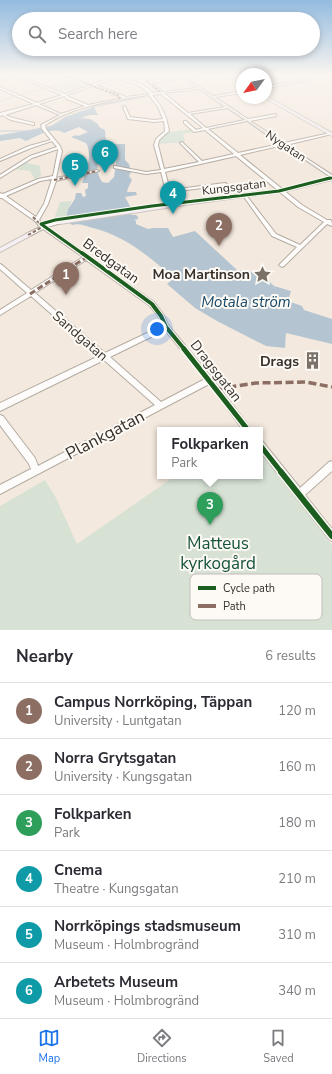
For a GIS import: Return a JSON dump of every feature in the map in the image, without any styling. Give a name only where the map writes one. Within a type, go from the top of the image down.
[{"type":"main road","points":[[279,104],[331,134]]},
{"type":"main road","name":"Kungsgatan","points":[[60,222],[176,204],[282,191],[332,178]]},
{"type":"main road","name":"Kungsgatan","points":[[0,250],[28,235]]},
{"type":"street","points":[[1,114],[35,104]]},
{"type":"street","points":[[37,104],[60,114]]},
{"type":"street","points":[[83,104],[87,106]]},
{"type":"street","points":[[36,220],[42,214],[54,179],[59,154],[59,147],[43,128],[43,125],[60,114],[87,106],[106,104]]},
{"type":"street","points":[[123,104],[129,118],[154,121],[166,120]]},
{"type":"street","points":[[159,104],[166,120],[166,131],[157,140],[156,144],[168,191],[176,204]]},
{"type":"street","points":[[176,104],[309,212],[330,223],[282,265]]},
{"type":"street","name":"Nygatan","points":[[224,104],[332,178]]},
{"type":"street","points":[[187,114],[228,107]]},
{"type":"street","points":[[1,114],[12,119],[33,124]]},
{"type":"street","points":[[185,122],[195,131],[275,115]]},
{"type":"street","points":[[115,167],[146,173],[162,171],[331,134]]},
{"type":"street","points":[[0,160],[30,147],[53,140]]},
{"type":"street","points":[[182,143],[201,162]]},
{"type":"street","points":[[0,177],[31,157],[59,147]]},
{"type":"street","points":[[1,196],[40,179],[54,179],[97,171]]},
{"type":"street","points":[[168,191],[225,184]]},
{"type":"street","name":"Bredgatan","points":[[1,196],[152,304],[161,316],[166,327]]},
{"type":"street","points":[[245,196],[274,235],[301,248]]},
{"type":"street","name":"Kungsgatan","points":[[28,235],[43,226],[60,222]]},
{"type":"street","points":[[0,313],[87,257]]},
{"type":"street","name":"Sandgatan","points":[[0,266],[30,294],[160,406]]},
{"type":"street","points":[[0,407],[166,327]]},
{"type":"street","name":"Dragsgatan","points":[[166,327],[210,380],[246,427]]},
{"type":"street","name":"Plankgatan","points":[[0,490],[210,380]]},
{"type":"street","points":[[0,419],[32,461],[36,471]]},
{"type":"street","points":[[263,449],[332,536]]},
{"type":"street","points":[[299,495],[332,465]]},
{"type":"green space","points":[[192,129],[195,132],[183,134],[185,142],[156,144],[158,139],[166,134]]},
{"type":"green space","points":[[24,162],[40,166],[41,176],[35,179],[30,171],[14,169]]},
{"type":"green space","points":[[72,201],[68,209],[67,218],[54,219],[60,202]]},
{"type":"green space","name":"Matteus kyrkogård","points":[[263,456],[332,545],[332,630],[0,630],[0,506],[45,480],[56,498],[77,544],[171,479],[263,479]]},
{"type":"water","name":"Motala ström","points":[[108,104],[94,107],[98,115],[89,115],[81,118],[90,119],[105,130],[106,144],[125,144],[125,160],[129,164],[131,172],[129,176],[132,180],[127,192],[136,192],[137,195],[125,197],[131,208],[131,215],[136,215],[138,217],[138,219],[134,220],[136,221],[136,224],[148,229],[168,228],[173,237],[195,231],[237,270],[247,270],[265,277],[274,286],[291,291],[288,301],[302,306],[304,310],[332,319],[332,344],[286,333],[285,348],[266,346],[195,308],[167,284],[174,278],[127,242],[105,232],[82,225],[72,225],[66,220],[68,209],[75,199],[76,193],[81,193],[83,197],[86,196],[85,190],[88,188],[88,183],[82,183],[88,164],[88,146],[86,143],[71,137],[88,132],[79,127],[64,133],[60,131],[50,131],[26,141],[20,138],[0,141],[0,135],[50,127],[65,117],[93,107],[92,106]],"holes":[[[108,151],[118,152],[114,177],[108,183],[102,182],[98,175],[97,168],[98,162],[102,155],[100,153]]]},
{"type":"waterway","points":[[0,131],[27,131],[52,126]]},
{"type":"tram line","points":[[223,104],[332,178]]},
{"type":"marked path","points":[[54,180],[97,171]]},
{"type":"marked path","points":[[33,217],[42,226]]},
{"type":"marked path","points":[[28,235],[46,225]]},
{"type":"marked path","points":[[30,294],[87,257]]},
{"type":"marked path","points":[[217,389],[256,383],[306,382],[332,387]]},
{"type":"cycle path","points":[[246,427],[217,389],[166,327],[161,316],[152,304],[41,224],[55,220],[152,206],[279,191],[332,178]]},
{"type":"cycle path","points":[[263,449],[332,536]]},
{"type":"place","name":"Arbetets Museum","points":[[105,173]]},
{"type":"place","name":"Norrköpings stadsmuseum","points":[[75,186]]},
{"type":"place","name":"Cnema","points":[[173,214]]},
{"type":"place","name":"Norra Grytsgatan","points":[[219,246]]},
{"type":"place","name":"Moa Martinson","points":[[263,274]]},
{"type":"place","name":"Campus Norrköping, Täppan","points":[[66,295]]},
{"type":"place","name":"Drags","points":[[312,361]]},
{"type":"place","name":"Folkparken","points":[[210,525]]}]
